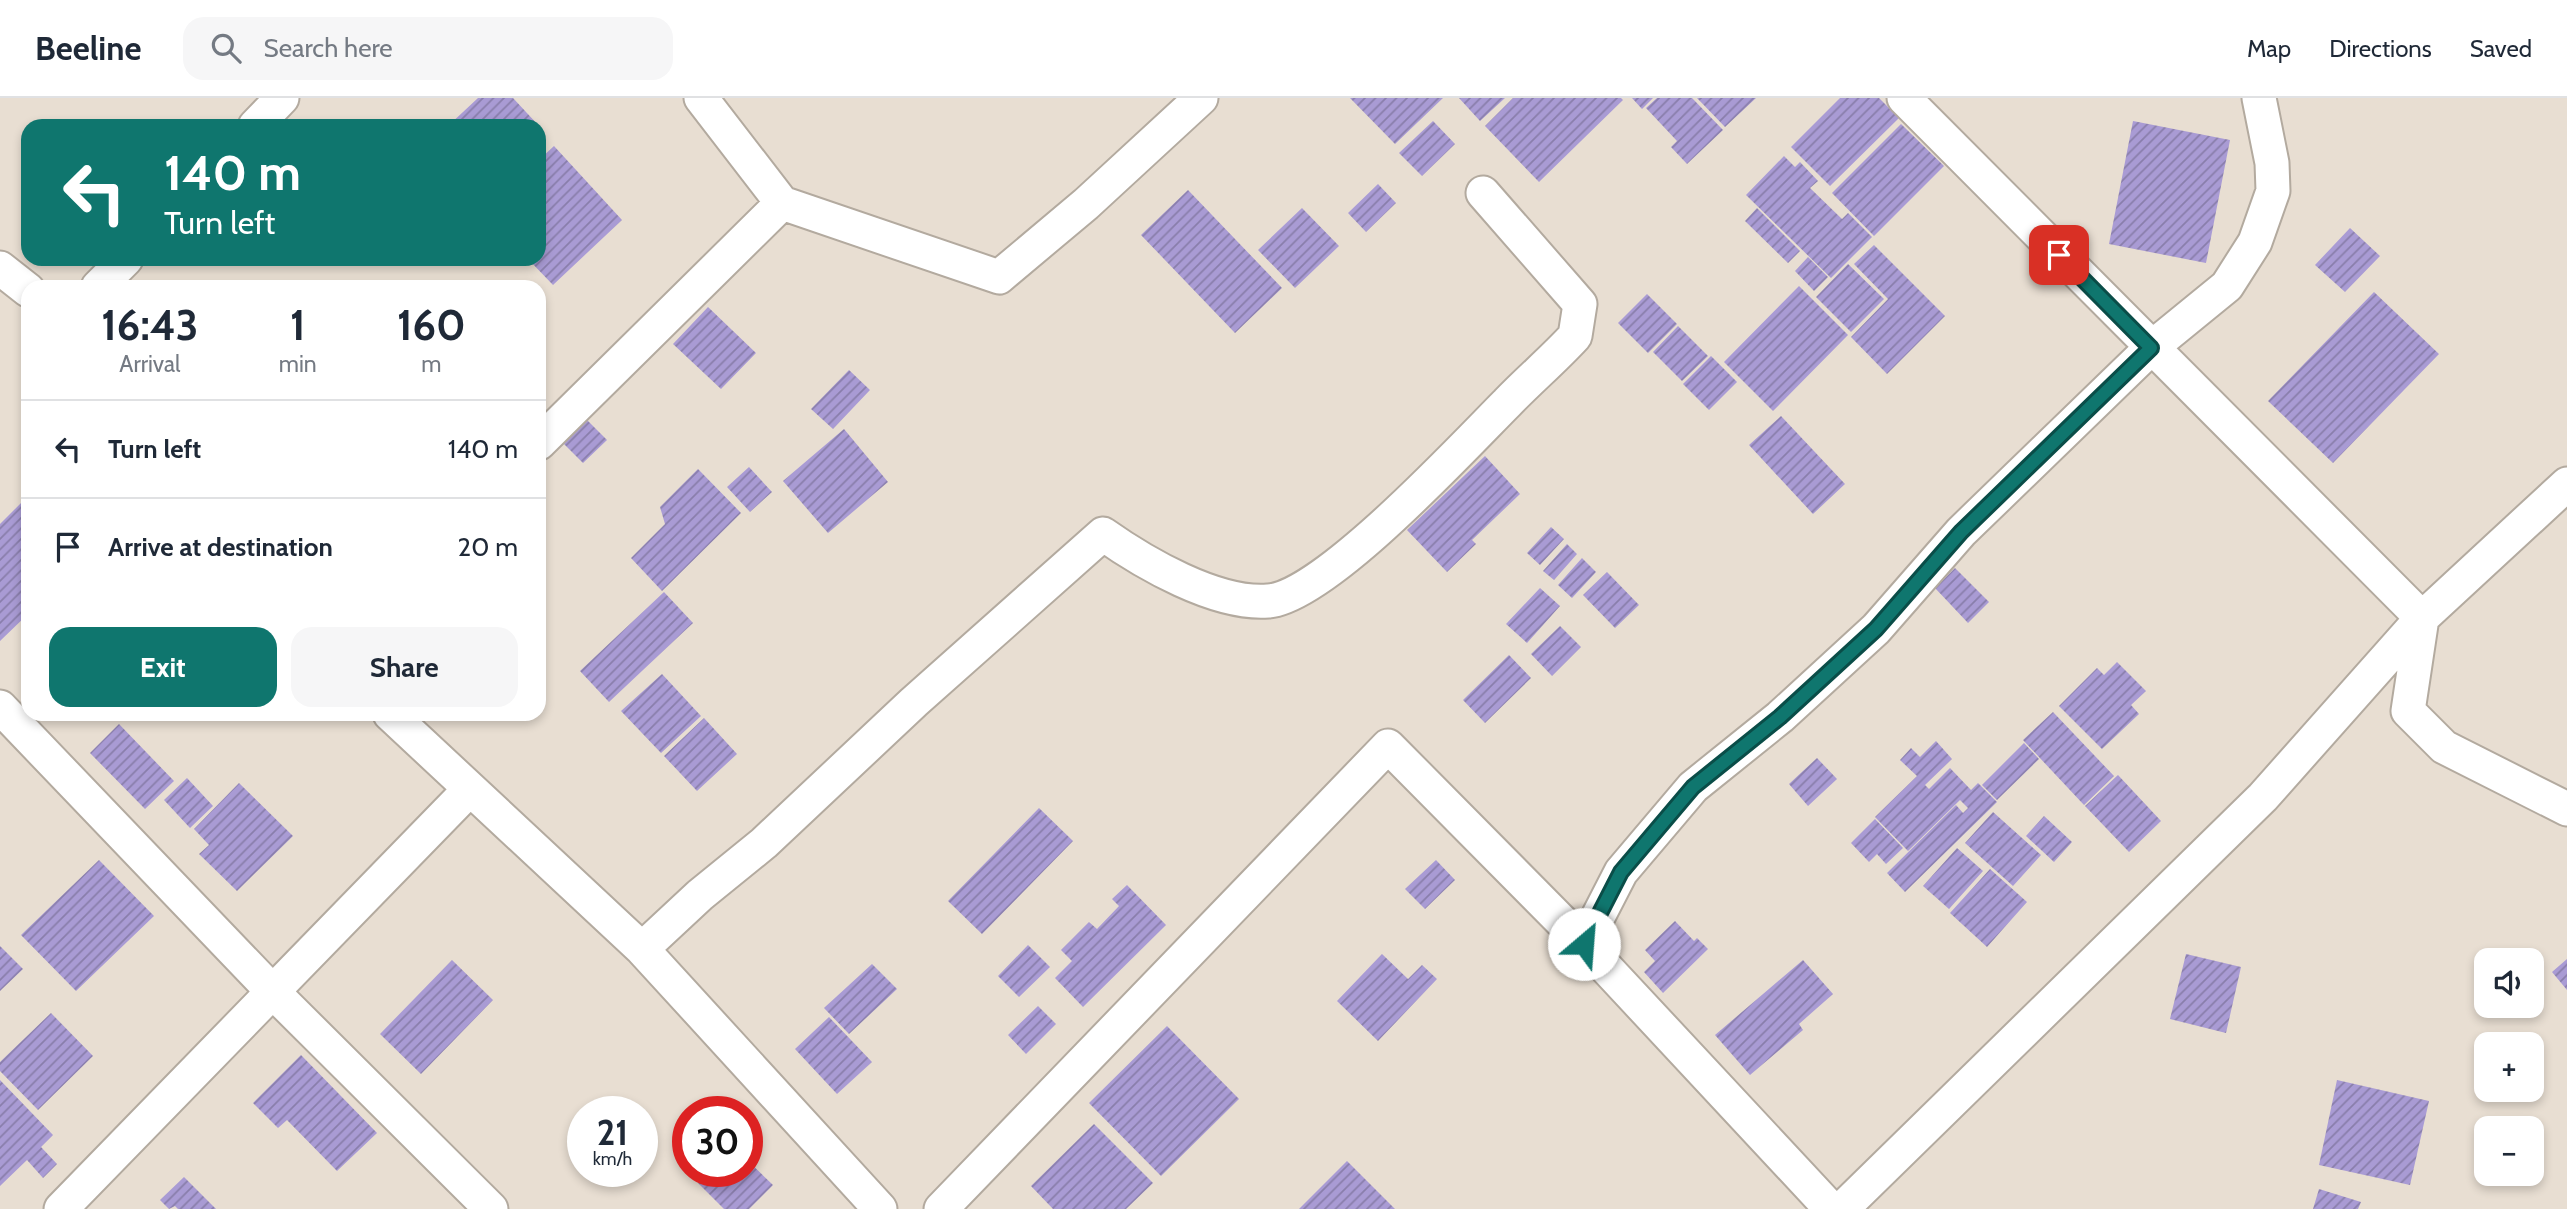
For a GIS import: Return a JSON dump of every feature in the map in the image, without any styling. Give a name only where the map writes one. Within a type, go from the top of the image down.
[{"type":"street","points":[[262,119],[282,98]]},
{"type":"street","points":[[701,98],[782,203],[999,277],[1086,204],[1201,98]]},
{"type":"street","points":[[1904,98],[2422,618]]},
{"type":"street","points":[[1584,944],[1621,872],[1693,787],[1780,717],[1876,629],[1961,532],[2151,348],[2227,286],[2255,242],[2273,191],[2272,163],[2259,98]]},
{"type":"street","points":[[642,950],[700,895],[764,843],[914,702],[1103,534],[1136,558],[1240,600],[1270,601],[1298,590],[1355,550],[1575,336],[1580,304],[1483,193]]},
{"type":"street","points":[[546,436],[782,203]]},
{"type":"street","points":[[105,280],[119,266]]},
{"type":"street","points":[[0,268],[21,284]]},
{"type":"street","points":[[1842,1209],[2263,797],[2422,618],[2567,484]]},
{"type":"street","points":[[2422,618],[2408,710],[2444,747],[2567,809]]},
{"type":"street","points":[[0,707],[273,992],[491,1209]]},
{"type":"street","points":[[397,721],[642,950],[880,1209]]},
{"type":"street","points":[[941,1209],[1388,746],[1584,944],[1831,1209]]},
{"type":"street","points":[[61,1209],[469,790]]},
{"type":"building","points":[[478,98],[513,98],[532,119],[456,119]]},
{"type":"building","points":[[1350,98],[1443,98],[1395,144]]},
{"type":"building","points":[[1459,98],[1505,98],[1480,121]]},
{"type":"building","points":[[1513,98],[1623,100],[1539,182],[1485,126]]},
{"type":"building","points":[[1632,98],[1653,98],[1642,109]]},
{"type":"building","points":[[1657,98],[1692,98],[1723,130],[1687,164],[1671,147],[1677,141],[1646,108]]},
{"type":"building","points":[[1697,98],[1756,98],[1725,127]]},
{"type":"building","points":[[1840,98],[1879,98],[1899,118],[1830,186],[1791,147]]},
{"type":"building","points":[[1433,121],[1455,144],[1422,176],[1399,153]]},
{"type":"building","points":[[2133,121],[2230,140],[2206,263],[2109,244]]},
{"type":"building","points":[[1901,124],[1944,166],[1874,236],[1832,193]]},
{"type":"building","points":[[554,146],[622,220],[553,285],[535,266],[546,266],[546,153]]},
{"type":"building","points":[[1784,156],[1795,167],[1800,162],[1818,181],[1810,188],[1842,219],[1848,213],[1872,237],[1831,278],[1746,195]]},
{"type":"building","points":[[1378,184],[1396,203],[1366,232],[1348,213]]},
{"type":"building","points":[[1188,190],[1282,288],[1235,333],[1141,235]]},
{"type":"building","points":[[1302,208],[1339,246],[1295,288],[1258,250]]},
{"type":"building","points":[[1757,208],[1800,251],[1788,263],[1745,221]]},
{"type":"building","points":[[2350,228],[2380,256],[2345,292],[2315,265]]},
{"type":"building","points":[[1874,245],[1945,316],[1887,374],[1851,337],[1888,299],[1854,264]]},
{"type":"building","points":[[1808,257],[1828,277],[1814,291],[1795,271]]},
{"type":"building","points":[[1848,264],[1884,299],[1851,332],[1816,297]]},
{"type":"building","points":[[1799,286],[1848,335],[1773,411],[1724,362]]},
{"type":"building","points":[[2374,292],[2439,354],[2333,463],[2268,401]]},
{"type":"building","points":[[1647,294],[1677,324],[1648,353],[1618,323]]},
{"type":"building","points":[[708,307],[756,353],[721,389],[673,344]]},
{"type":"building","points":[[1678,326],[1708,356],[1682,381],[1653,352]]},
{"type":"building","points":[[1711,356],[1737,382],[1709,410],[1683,384]]},
{"type":"building","points":[[849,370],[870,390],[833,429],[811,409]]},
{"type":"building","points":[[1781,416],[1845,484],[1813,514],[1749,445]]},
{"type":"building","points":[[584,417],[607,440],[583,463],[560,440]]},
{"type":"building","points":[[844,429],[888,482],[828,533],[783,481]]},
{"type":"building","points":[[1485,456],[1520,494],[1472,540],[1476,544],[1447,572],[1407,530]]},
{"type":"building","points":[[749,467],[772,492],[750,512],[727,487]]},
{"type":"building","points":[[698,469],[741,513],[662,591],[631,558],[665,524],[660,507]]},
{"type":"building","points":[[21,503],[21,621],[0,641],[0,524]]},
{"type":"building","points":[[1551,527],[1564,539],[1540,565],[1527,553]]},
{"type":"building","points":[[1567,544],[1577,554],[1554,580],[1543,571]]},
{"type":"building","points":[[1582,558],[1596,572],[1572,598],[1558,585]]},
{"type":"building","points":[[1955,568],[1989,602],[1968,623],[1935,588]]},
{"type":"building","points":[[1607,572],[1639,605],[1615,628],[1583,595]]},
{"type":"building","points":[[1540,588],[1560,606],[1527,643],[1506,624]]},
{"type":"building","points":[[664,592],[693,623],[609,702],[580,671]]},
{"type":"building","points":[[1560,626],[1581,647],[1552,676],[1531,654]]},
{"type":"building","points":[[1509,655],[1531,678],[1485,723],[1463,700]]},
{"type":"building","points":[[2117,662],[2146,691],[2131,705],[2139,714],[2102,749],[2059,706],[2097,668],[2104,675]]},
{"type":"building","points":[[662,674],[701,716],[661,753],[621,711]]},
{"type":"building","points":[[2053,712],[2114,776],[2084,805],[2023,740]]},
{"type":"building","points":[[704,718],[737,754],[697,791],[664,756]]},
{"type":"building","points":[[119,724],[174,781],[145,809],[90,753]]},
{"type":"building","points":[[1936,741],[1952,759],[1925,785],[1929,789],[1950,768],[1971,790],[1978,783],[1997,802],[1905,892],[1887,873],[1956,805],[1963,813],[1968,808],[1960,800],[1908,851],[1875,817],[1917,776],[1900,760],[1911,748],[1920,757]]},
{"type":"building","points":[[2024,743],[2039,759],[1997,800],[1982,785]]},
{"type":"building","points":[[1817,758],[1837,779],[1808,806],[1789,784]]},
{"type":"building","points":[[2118,775],[2161,821],[2129,852],[2085,806]]},
{"type":"building","points":[[187,778],[213,806],[190,828],[164,800]]},
{"type":"building","points":[[239,783],[293,836],[237,891],[199,854],[209,845],[194,829]]},
{"type":"building","points":[[1039,808],[1073,841],[982,934],[948,901]]},
{"type":"building","points":[[1993,812],[2041,855],[2013,886],[1965,843]]},
{"type":"building","points":[[2044,816],[2072,842],[2054,862],[2026,836]]},
{"type":"building","points":[[1875,819],[1903,848],[1886,864],[1877,854],[1869,862],[1851,843]]},
{"type":"building","points":[[1957,848],[1983,871],[1949,909],[1923,886]]},
{"type":"building","points":[[99,860],[154,916],[76,991],[21,935]]},
{"type":"building","points":[[1436,860],[1455,880],[1425,909],[1405,889]]},
{"type":"building","points":[[1990,869],[2027,902],[1987,947],[1950,913]]},
{"type":"building","points":[[1127,885],[1166,925],[1083,1007],[1055,978],[1072,961],[1061,950],[1089,922],[1097,929],[1119,906],[1112,899]]},
{"type":"building","points":[[1675,921],[1694,941],[1697,938],[1708,949],[1663,993],[1644,972],[1655,961],[1645,950]]},
{"type":"building","points":[[1028,945],[1050,967],[1019,997],[998,976]]},
{"type":"building","points":[[0,946],[23,969],[0,991]]},
{"type":"building","points":[[1382,954],[1408,979],[1422,965],[1437,979],[1378,1041],[1337,1001]]},
{"type":"building","points":[[2186,954],[2241,967],[2226,1033],[2170,1019]]},
{"type":"building","points":[[2567,959],[2567,990],[2552,972]]},
{"type":"building","points":[[452,960],[493,1000],[421,1074],[380,1034]]},
{"type":"building","points":[[1803,960],[1833,994],[1799,1024],[1803,1030],[1750,1075],[1715,1035]]},
{"type":"building","points":[[872,964],[897,989],[849,1034],[824,1008]]},
{"type":"building","points":[[1038,1006],[1056,1024],[1026,1054],[1008,1035]]},
{"type":"building","points":[[51,1013],[93,1056],[38,1110],[0,1071],[0,1062]]},
{"type":"building","points":[[829,1017],[872,1062],[837,1094],[795,1049]]},
{"type":"building","points":[[1167,1026],[1239,1099],[1161,1176],[1089,1103]]},
{"type":"building","points":[[301,1055],[377,1133],[337,1171],[287,1120],[278,1128],[253,1103]]},
{"type":"building","points":[[0,1080],[53,1135],[41,1147],[57,1164],[43,1178],[27,1160],[0,1186]]},
{"type":"building","points":[[2337,1080],[2429,1101],[2410,1185],[2319,1165]]},
{"type":"building","points":[[1094,1124],[1153,1183],[1126,1209],[1053,1209],[1031,1186]]},
{"type":"building","points":[[1347,1161],[1395,1209],[1299,1209]]},
{"type":"building","points":[[763,1175],[773,1185],[749,1209],[724,1209],[702,1187],[763,1187]]},
{"type":"building","points":[[184,1177],[216,1209],[178,1209],[175,1206],[169,1209],[160,1200]]},
{"type":"building","points":[[2319,1189],[2361,1202],[2358,1209],[2313,1209]]},
{"type":"route","points":[[1584,944],[1621,872],[1693,787],[1780,717],[1876,629],[1961,532],[2151,348],[2059,255]]}]
